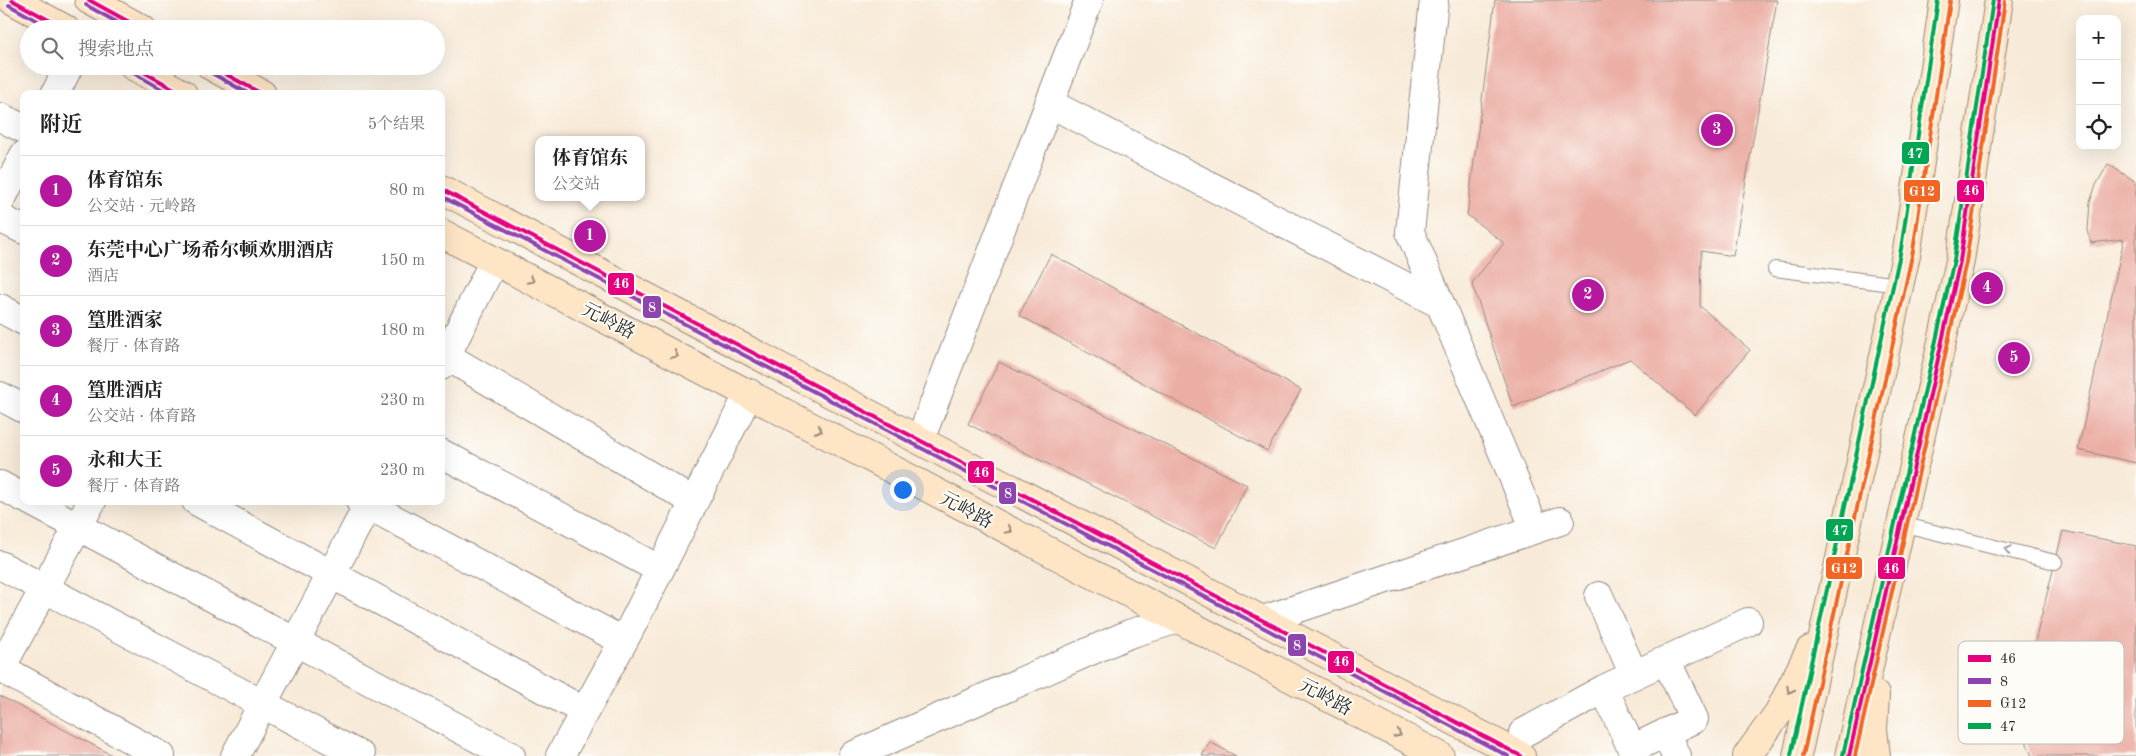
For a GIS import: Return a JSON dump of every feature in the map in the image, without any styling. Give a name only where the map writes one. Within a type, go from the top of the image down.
[{"type":"street","points":[[12,0],[48,20]]},
{"type":"street","points":[[89,0],[126,20]]},
{"type":"street","points":[[920,440],[1088,0]]},
{"type":"street","points":[[1263,620],[1547,525],[1440,304],[1410,232],[1434,0]]},
{"type":"street","points":[[1797,756],[1907,250],[1944,0]]},
{"type":"street","points":[[1849,756],[1960,261],[1999,0]]},
{"type":"street","points":[[57,90],[64,75]]},
{"type":"street","points":[[149,75],[176,90]]},
{"type":"street","points":[[227,75],[255,90]]},
{"type":"street","points":[[1049,103],[1440,304]]},
{"type":"street","points":[[0,117],[20,128]]},
{"type":"street","points":[[0,202],[20,163]]},
{"type":"street","name":"元岭路","points":[[445,191],[1263,620],[1522,745]]},
{"type":"street","points":[[0,218],[20,228]]},
{"type":"street","name":"元岭路","points":[[445,235],[749,392],[1440,756]]},
{"type":"street","points":[[445,355],[494,261]]},
{"type":"street","points":[[0,308],[20,319]]},
{"type":"street","points":[[445,360],[693,500]]},
{"type":"street","points":[[560,756],[623,641],[749,392]]},
{"type":"street","points":[[0,396],[20,406]]},
{"type":"street","points":[[445,455],[659,569]]},
{"type":"street","points":[[0,485],[20,496]]},
{"type":"street","points":[[37,505],[511,756]]},
{"type":"street","points":[[90,505],[1,668],[161,756]]},
{"type":"street","points":[[203,505],[584,711]]},
{"type":"street","points":[[236,756],[332,575],[365,505]]},
{"type":"street","points":[[370,505],[623,641]]},
{"type":"street","points":[[0,565],[362,756]]},
{"type":"street","points":[[1598,596],[1634,675]]},
{"type":"street","points":[[1747,756],[1779,712],[1828,615]]},
{"type":"street","points":[[852,756],[1129,634],[1178,619]]},
{"type":"street","points":[[1522,745],[1604,689],[1748,622]]},
{"type":"street","points":[[1876,756],[1873,729],[1878,627]]},
{"type":"street","points":[[1604,689],[1632,749],[1670,745],[1694,719],[1666,660]]},
{"type":"lane","points":[[1775,270],[1900,285]]},
{"type":"lane","points":[[1901,524],[2055,562]]},
{"type":"building","points":[[1495,0],[1777,0],[1733,256],[1701,251],[1700,306],[1750,350],[1695,415],[1630,359],[1513,407],[1472,283],[1504,243],[1467,215]]},
{"type":"building","points":[[2108,164],[2136,182],[2136,463],[2078,450],[2124,239],[2091,243],[2088,230],[2090,202],[2096,185]]},
{"type":"building","points":[[1051,254],[1301,390],[1267,451],[1019,315]]},
{"type":"building","points":[[999,362],[1247,485],[1216,548],[968,424]]},
{"type":"building","points":[[2063,531],[2136,546],[2136,756],[2032,756],[2027,744],[2124,744],[2124,641],[2035,641]]},
{"type":"building","points":[[0,696],[114,756],[0,756]]},
{"type":"building","points":[[1210,742],[1236,756],[1202,756]]},
{"type":"transit line","name":"46","points":[[12,0],[49,20]]},
{"type":"transit line","name":"46","points":[[89,0],[126,20]]},
{"type":"transit line","name":"47","points":[[1791,755],[1901,249],[1938,0]]},
{"type":"transit line","name":"47","points":[[1843,755],[1954,260],[1993,0]]},
{"type":"transit line","name":"46","points":[[1849,756],[1960,261],[1999,0]]},
{"type":"transit line","name":"G12","points":[[1803,756],[1913,251],[1950,1]]},
{"type":"transit line","name":"G12","points":[[1855,756],[1966,262],[2005,1]]},
{"type":"transit line","name":"8","points":[[9,5],[36,20]]},
{"type":"transit line","name":"8","points":[[86,5],[113,20]]},
{"type":"transit line","name":"8","points":[[137,75],[163,90]]},
{"type":"transit line","name":"46","points":[[149,75],[176,90]]},
{"type":"transit line","name":"8","points":[[215,75],[242,90]]},
{"type":"transit line","name":"46","points":[[227,75],[255,90]]},
{"type":"transit line","name":"46","points":[[445,191],[1521,756]]},
{"type":"transit line","name":"8","points":[[445,198],[1508,756]]},
{"type":"place","name":"篁胜酒家","points":[[1717,130]]},
{"type":"place","name":"体育馆东","points":[[590,236]]},
{"type":"place","name":"篁胜酒店","points":[[1987,288]]},
{"type":"place","name":"东莞中心广场希尔顿欢朋酒店","points":[[1588,295]]},
{"type":"place","name":"永和大王","points":[[2014,358]]}]
